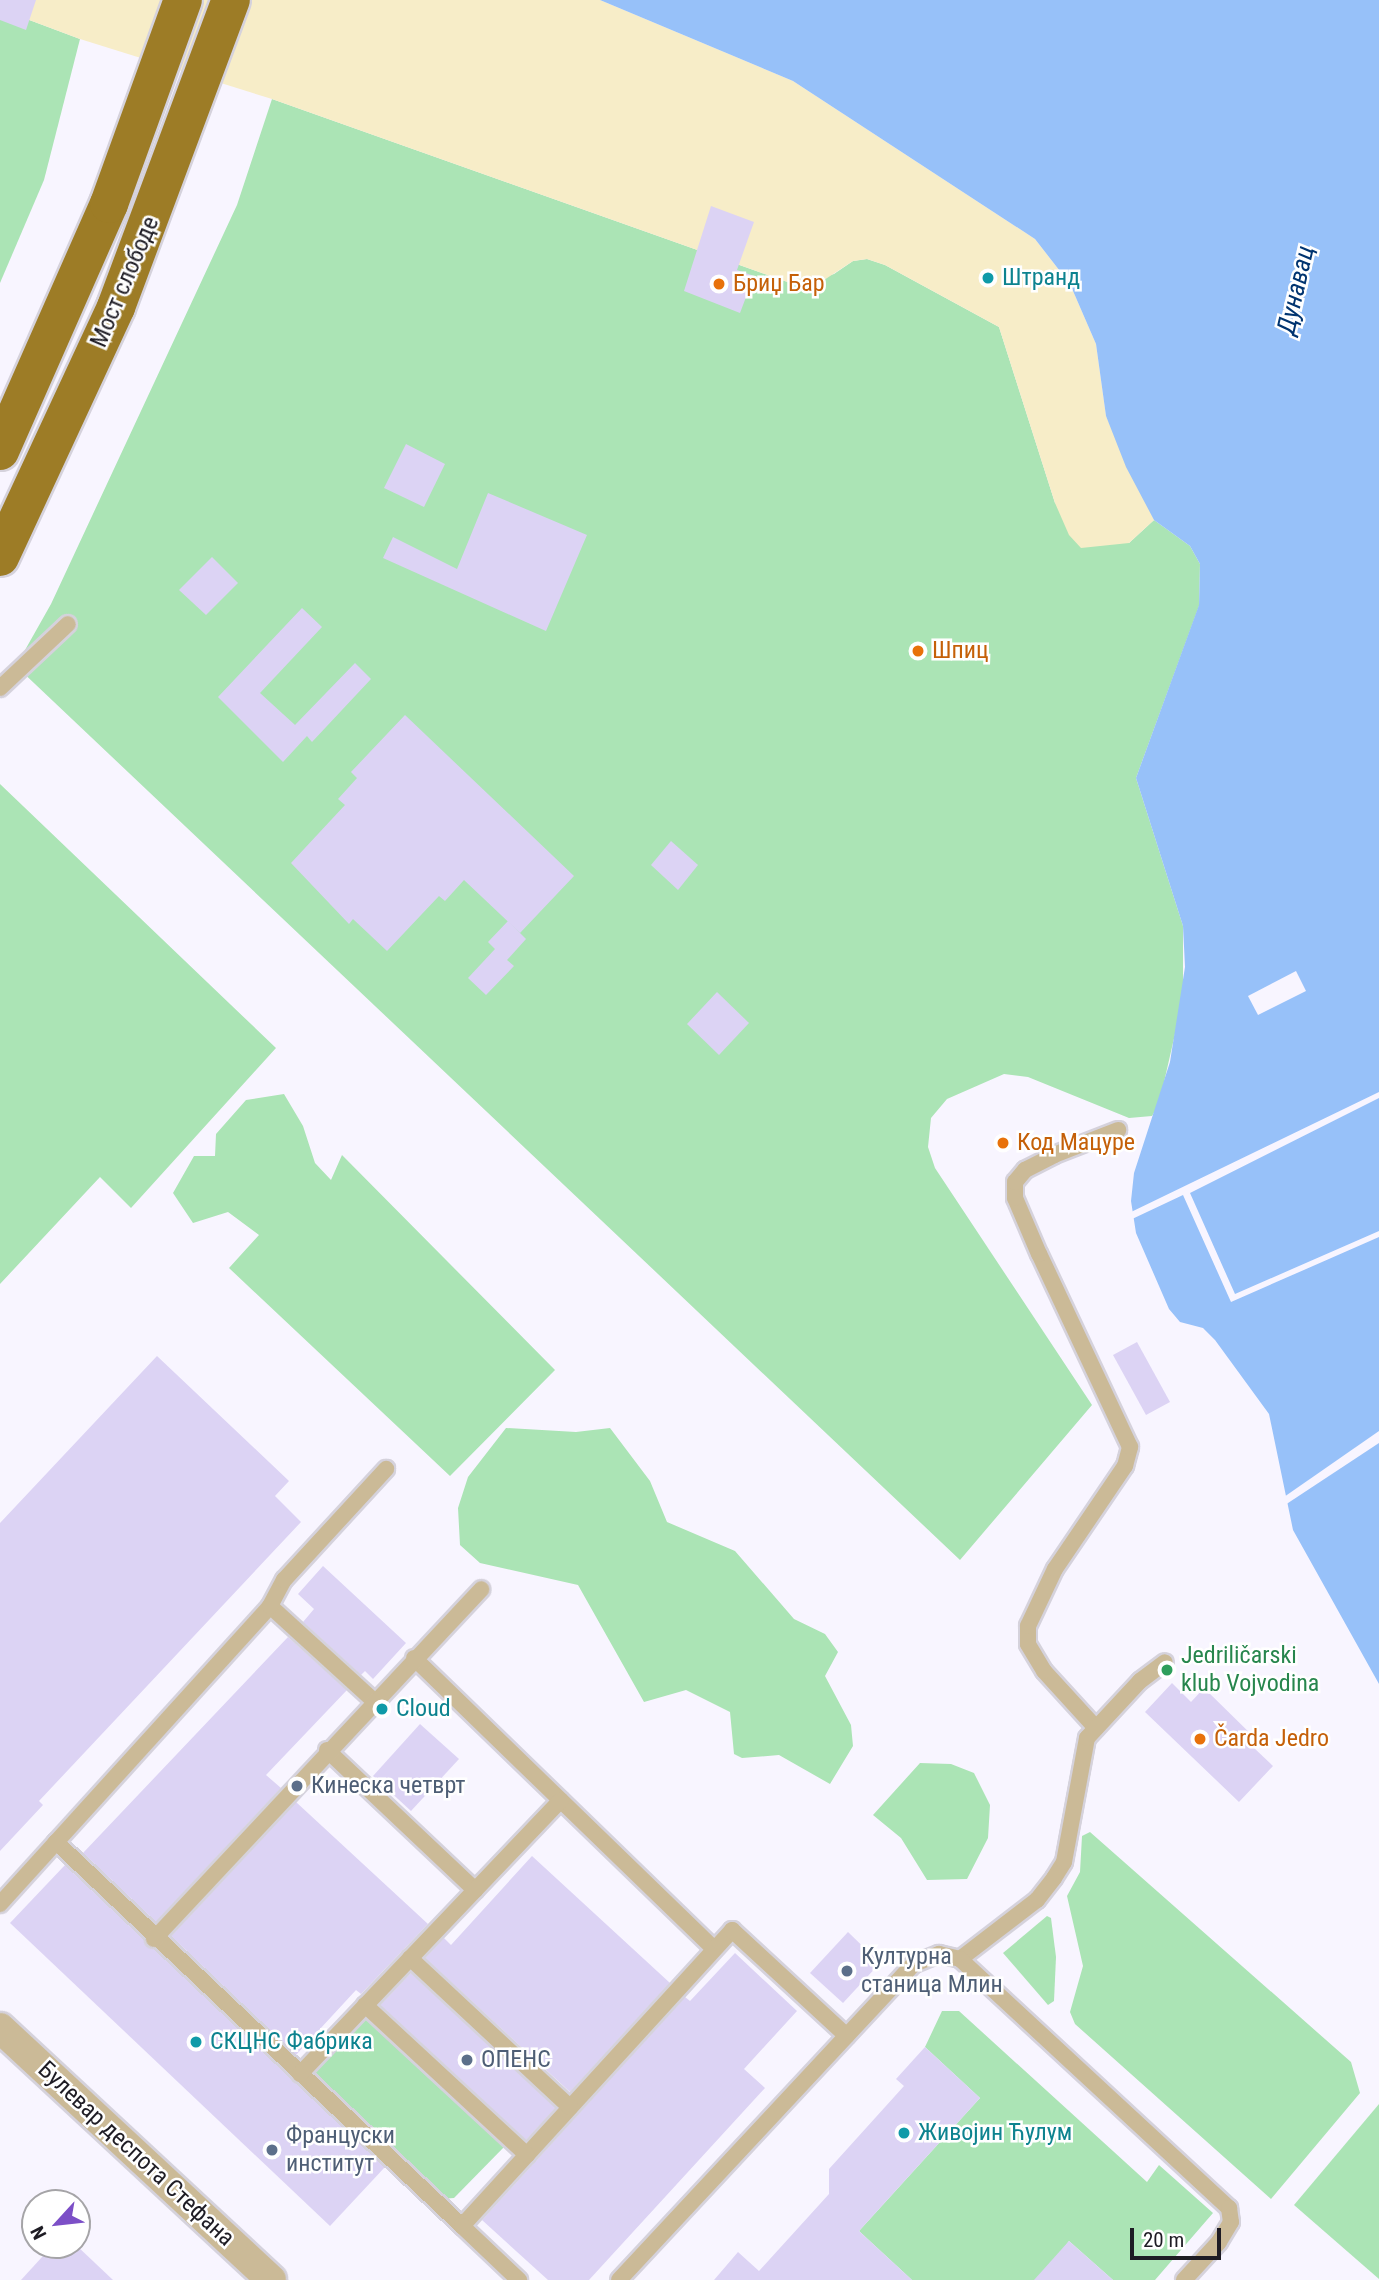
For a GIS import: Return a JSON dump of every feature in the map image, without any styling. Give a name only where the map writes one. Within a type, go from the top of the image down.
[{"type":"highway","name":"Мост слободе","points":[[0,451],[109,204],[183,0]]},
{"type":"highway","name":"Мост слободе","points":[[0,557],[116,307],[180,147],[232,0]]},
{"type":"street","name":"Булевар деспота Стефана","points":[[0,2028],[271,2280]]},
{"type":"lane","points":[[0,688],[68,624]]},
{"type":"lane","points":[[1096,1728],[1044,1671],[1028,1644],[1028,1626],[1055,1569],[1125,1466],[1130,1447],[1039,1254],[1016,1198],[1015,1182],[1025,1170],[1054,1155],[1118,1130]]},
{"type":"lane","points":[[0,1904],[270,1606],[284,1580],[386,1469]]},
{"type":"lane","points":[[153,1939],[373,1700],[481,1589]]},
{"type":"lane","points":[[270,1606],[373,1700]]},
{"type":"lane","points":[[414,1658],[714,1949]]},
{"type":"lane","points":[[960,1959],[1037,1900],[1064,1862],[1081,1755],[1096,1728],[1140,1681],[1166,1662]]},
{"type":"lane","points":[[327,1750],[475,1890]]},
{"type":"lane","points":[[300,2074],[561,1800]]},
{"type":"lane","points":[[56,1842],[153,1939],[519,2280]]},
{"type":"lane","points":[[462,2226],[732,1930],[847,2036]]},
{"type":"lane","points":[[619,2280],[914,1964],[939,1954],[960,1959],[1229,2208],[1231,2222],[1220,2242],[1184,2280]]},
{"type":"lane","points":[[410,1958],[570,2107]]},
{"type":"lane","points":[[365,2005],[527,2155]]},
{"type":"green space","points":[[0,9],[80,39],[44,180],[0,283]]},
{"type":"green space","points":[[272,99],[796,285],[834,274],[853,261],[867,259],[885,265],[999,327],[1055,503],[1129,543],[1154,520],[1190,546],[1200,564],[1199,606],[1136,778],[1183,926],[1183,999],[1159,1104],[1152,1116],[1129,1118],[1028,1077],[1004,1074],[947,1099],[931,1118],[928,1147],[935,1168],[1092,1405],[960,1560],[16,666],[51,604],[237,205]]},
{"type":"green space","points":[[0,784],[276,1048],[131,1208],[100,1177],[0,1284]]},
{"type":"green space","points":[[284,1094],[303,1126],[315,1163],[331,1180],[342,1155],[555,1370],[450,1476],[229,1268],[259,1235],[228,1212],[193,1223],[173,1193],[194,1156],[215,1156],[216,1134],[246,1100]]},
{"type":"green space","points":[[506,1428],[576,1432],[610,1428],[650,1481],[667,1522],[735,1551],[794,1619],[825,1634],[838,1652],[825,1676],[851,1725],[853,1746],[830,1784],[779,1755],[742,1758],[734,1754],[730,1712],[686,1690],[644,1702],[578,1585],[480,1563],[460,1545],[458,1508],[468,1477]]},
{"type":"green space","points":[[920,1763],[951,1764],[974,1773],[990,1805],[988,1838],[967,1879],[927,1880],[901,1838],[873,1815]]},
{"type":"green space","points":[[1090,1832],[1351,2062],[1360,2093],[1271,2199],[1075,2024],[1070,2012],[1083,1966],[1067,1896],[1080,1872],[1082,1836]]},
{"type":"green space","points":[[1047,1916],[1051,1918],[1056,1957],[1054,2001],[1048,2005],[1003,1953]]},
{"type":"green space","points":[[942,2011],[959,2011],[1147,2182],[1159,2165],[1213,2213],[1155,2280],[1113,2280],[1069,2241],[1039,2280],[912,2280],[859,2231],[980,2098],[925,2047]]},
{"type":"green space","points":[[362,2013],[505,2146],[454,2198],[441,2199],[308,2074]]},
{"type":"green space","points":[[1379,2104],[1379,2279],[1294,2205]]},
{"type":"sand","name":"Штранд","points":[[0,0],[600,0],[793,81],[1035,239],[1070,284],[1096,344],[1106,416],[1154,520],[1129,543],[1081,548],[1069,535],[1055,503],[999,327],[885,265],[867,259],[853,261],[821,282],[796,285],[272,99],[80,39],[0,9]]},
{"type":"water","name":"Дунавац","points":[[600,0],[1379,0],[1379,1684],[1293,1530],[1269,1414],[1215,1340],[1203,1328],[1180,1322],[1169,1309],[1136,1233],[1131,1201],[1134,1173],[1170,1062],[1185,967],[1183,926],[1136,778],[1199,605],[1200,564],[1190,546],[1154,520],[1126,467],[1106,416],[1096,344],[1070,284],[1035,239],[793,81]]},
{"type":"pier","points":[[1296,971],[1306,991],[1258,1015],[1248,996]]},
{"type":"pier","points":[[1379,1092],[1379,1098],[1190,1193],[1235,1294],[1379,1231],[1379,1237],[1231,1302],[1183,1195],[1130,1220],[1129,1213]]},
{"type":"pier","points":[[1379,1431],[1379,1443],[1285,1505],[1284,1497]]},
{"type":"building","points":[[0,0],[36,0],[26,30],[0,20]]},
{"type":"building","points":[[711,206],[754,222],[737,270],[754,276],[740,313],[684,291]]},
{"type":"building","points":[[406,444],[445,464],[424,507],[384,488]]},
{"type":"building","points":[[488,493],[587,535],[546,631],[383,558],[393,537],[457,569]]},
{"type":"building","points":[[212,557],[238,583],[206,615],[179,590]]},
{"type":"building","points":[[302,608],[322,627],[260,693],[295,725],[355,663],[371,679],[312,742],[307,736],[283,762],[218,697]]},
{"type":"building","points":[[405,715],[574,876],[520,933],[464,880],[445,901],[439,896],[387,951],[353,919],[349,924],[291,863],[345,805],[338,799],[357,778],[351,772]]},
{"type":"building","points":[[671,841],[698,865],[678,890],[651,865]]},
{"type":"building","points":[[508,921],[526,939],[507,960],[514,966],[486,995],[468,978],[495,949],[488,942]]},
{"type":"building","points":[[717,992],[749,1023],[719,1055],[687,1024]]},
{"type":"building","points":[[1137,1342],[1170,1402],[1146,1415],[1113,1355]]},
{"type":"building","points":[[157,1356],[289,1481],[275,1496],[301,1522],[39,1801],[43,1805],[0,1851],[0,1523]]},
{"type":"building","points":[[323,1566],[406,1643],[373,1679],[365,1671],[361,1675],[303,1622],[314,1609],[298,1594]]},
{"type":"building","points":[[288,1637],[347,1690],[266,1775],[281,1788],[156,1922],[83,1853]]},
{"type":"building","points":[[1172,1683],[1191,1702],[1204,1688],[1258,1741],[1253,1747],[1273,1766],[1239,1802],[1145,1712]]},
{"type":"building","points":[[420,1724],[459,1759],[411,1811],[373,1776]]},
{"type":"building","points":[[296,1802],[428,1924],[361,1994],[356,1990],[296,2055],[171,1936]]},
{"type":"building","points":[[532,1856],[670,1983],[570,2092],[425,1958],[444,1938],[451,1945]]},
{"type":"building","name":"СКЦНС Фабрика","points":[[65,1865],[385,2167],[330,2226],[10,1923]]},
{"type":"building","points":[[848,1932],[880,1963],[843,2003],[810,1973]]},
{"type":"building","points":[[735,1953],[797,2011],[744,2069],[765,2088],[589,2280],[548,2280],[482,2220],[685,1997],[690,2001]]},
{"type":"building","name":"ОПЕНС","points":[[411,1973],[556,2108],[526,2140],[380,2005]]},
{"type":"building","name":"Живојин Ћулум","points":[[925,2047],[980,2098],[859,2231],[912,2280],[714,2280],[738,2252],[759,2271],[829,2194],[829,2169],[904,2086],[896,2079]]},
{"type":"building","points":[[1069,2241],[1113,2280],[1034,2280]]},
{"type":"building","points":[[40,2259],[91,2259],[113,2280],[21,2280]]},
{"type":"place","name":"Штранд","points":[[988,278]]},
{"type":"place","name":"Бриџ Бар","points":[[719,284]]},
{"type":"place","name":"Шпиц","points":[[918,651]]},
{"type":"place","name":"Код Мацуре","points":[[1003,1143]]},
{"type":"place","name":"Jedriličarski klub Vojvodina","points":[[1167,1670]]},
{"type":"place","name":"Cloud","points":[[382,1709]]},
{"type":"place","name":"Čarda Jedro","points":[[1200,1739]]},
{"type":"place","name":"Кинеска четврт","points":[[297,1786]]},
{"type":"place","name":"Културна станица Млин","points":[[847,1971]]},
{"type":"place","name":"СКЦНС Фабрика","points":[[196,2042]]},
{"type":"place","name":"ОПЕНС","points":[[467,2060]]},
{"type":"place","name":"Живојин Ћулум","points":[[904,2133]]},
{"type":"place","name":"Француски институт","points":[[272,2150]]}]
